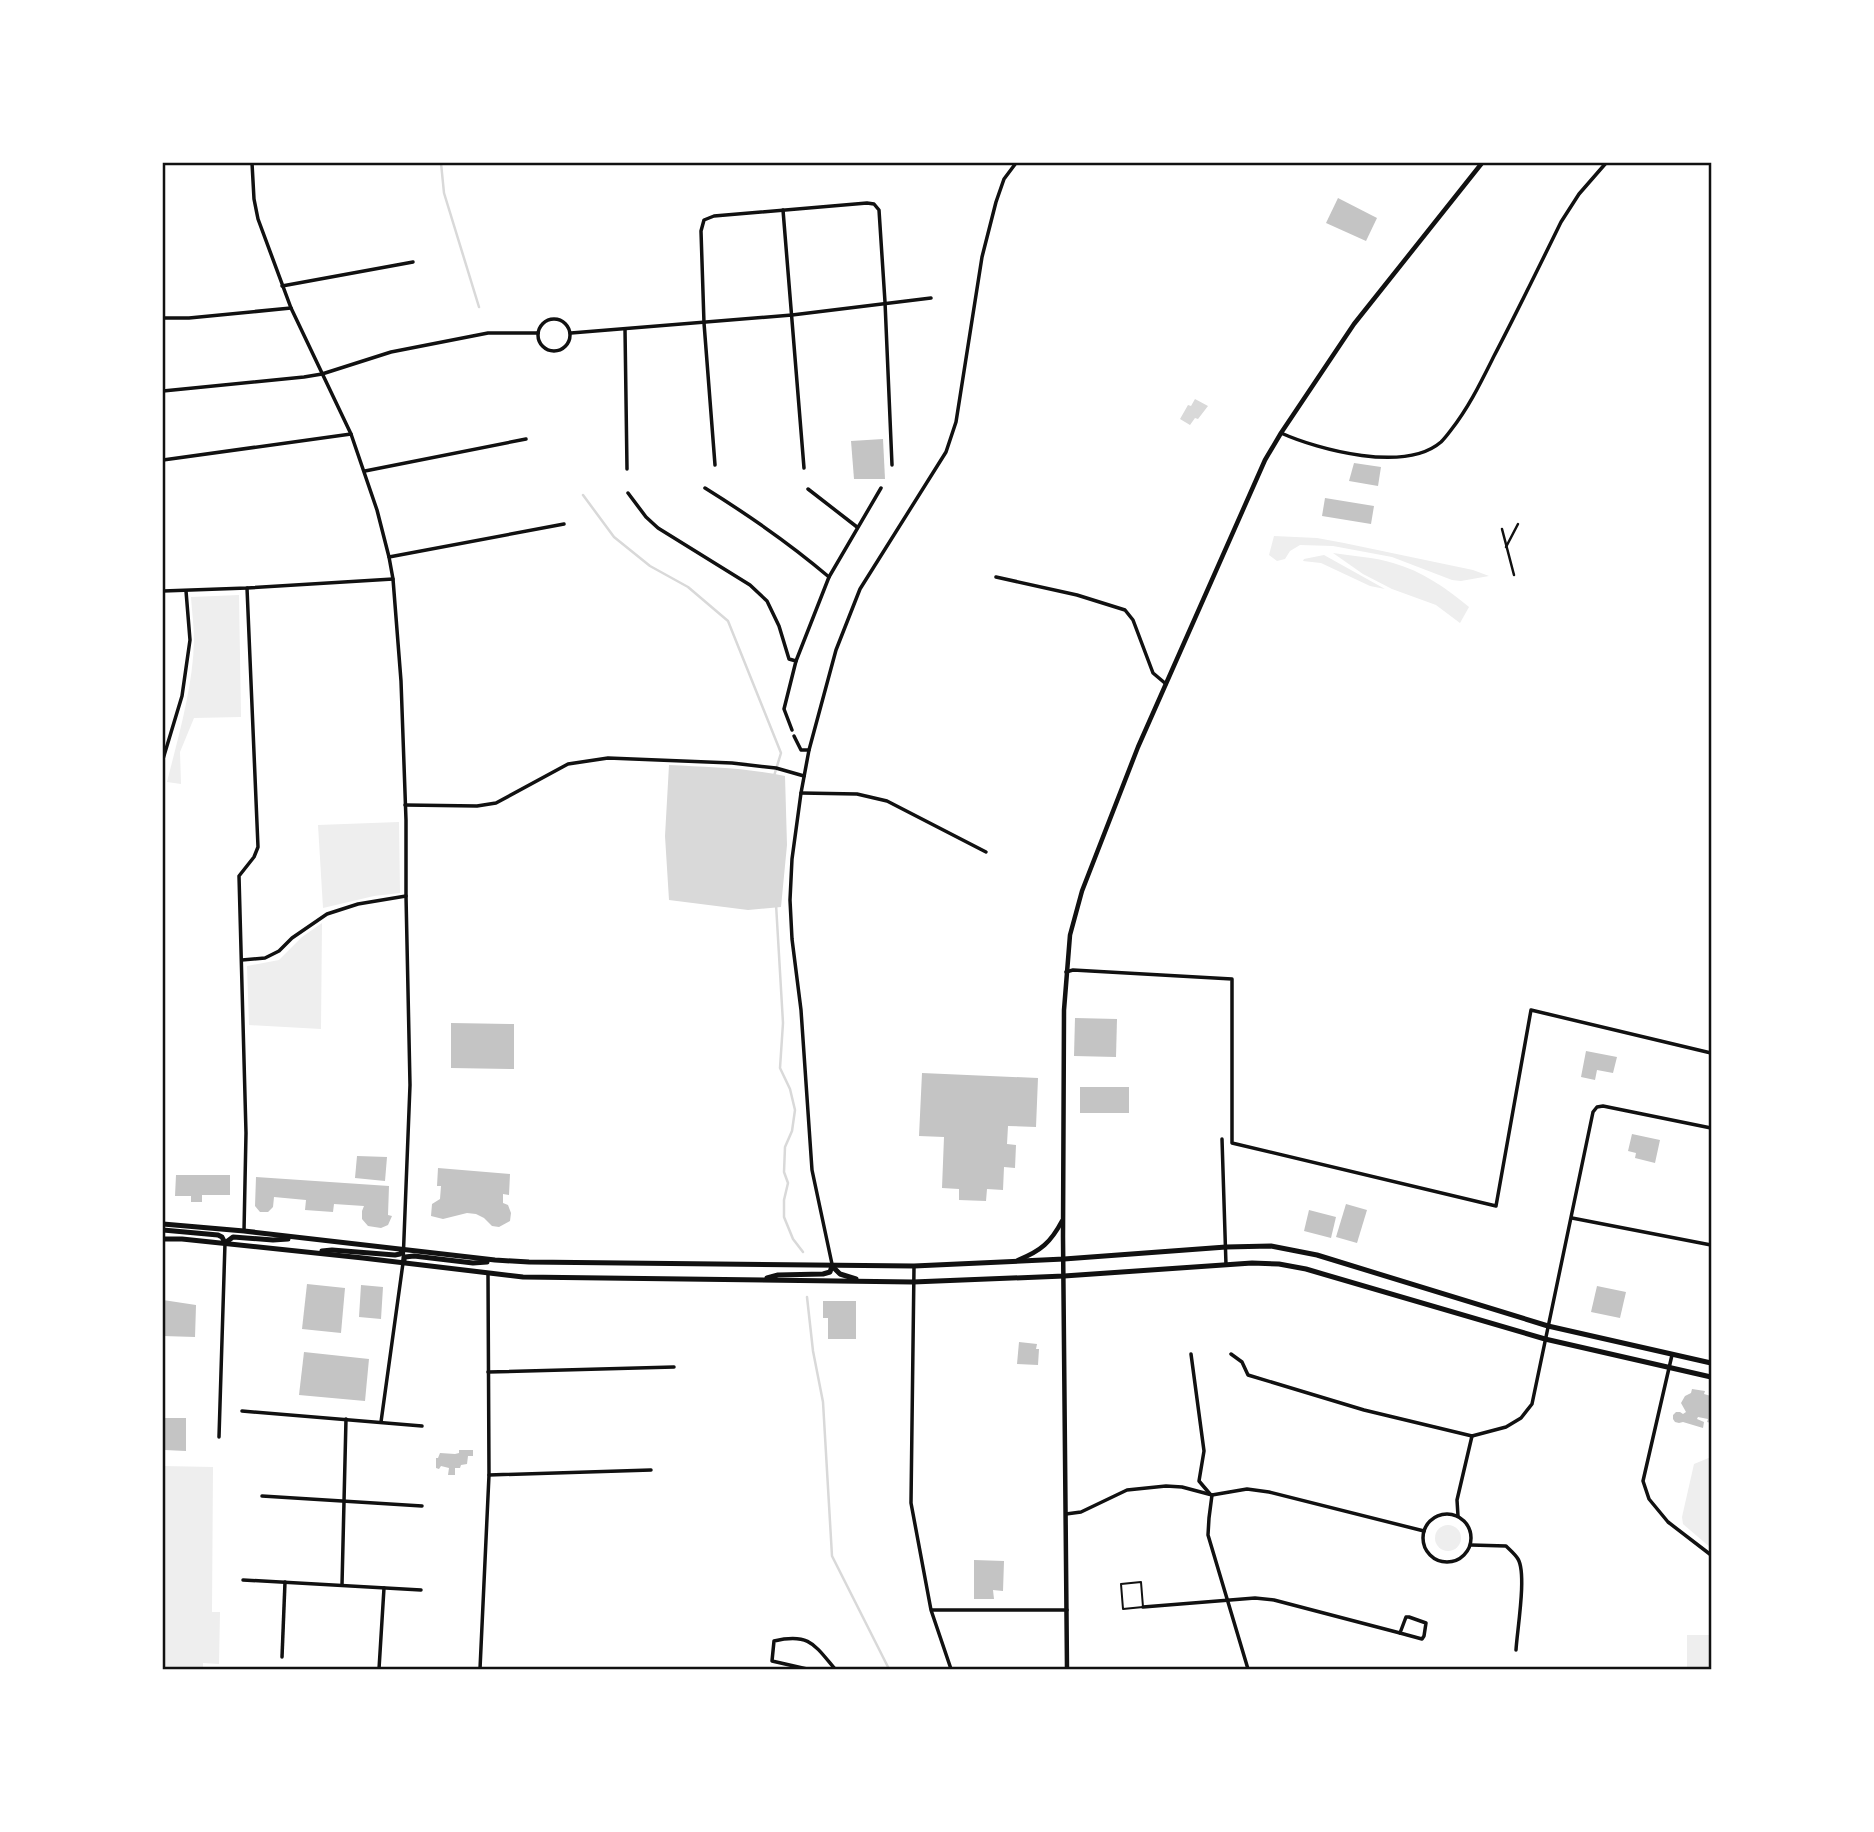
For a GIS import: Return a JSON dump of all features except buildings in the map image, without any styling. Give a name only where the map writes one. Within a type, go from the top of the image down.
[{"type":"main road","points":[[163,1224],[297,1238],[488,1274],[523,1277],[913,1282],[1279,1264],[1306,1269],[1545,1339],[1711,1377]]},
{"type":"main road","points":[[163,1230],[218,1235],[225,1243]]},
{"type":"main road","points":[[225,1243],[233,1237],[281,1240],[297,1238]]},
{"type":"main road","points":[[163,1239],[312,1252],[495,1260],[832,1266],[1013,1262],[1271,1246],[1317,1255],[1548,1326],[1711,1363]]},
{"type":"main road","points":[[312,1252],[332,1250],[400,1254],[405,1257],[473,1262],[495,1260]]},
{"type":"main road","points":[[749,1280],[778,1275],[823,1274],[830,1272],[832,1266]]},
{"type":"main road","points":[[832,1266],[840,1274],[862,1281]]},
{"type":"street","points":[[252,163],[258,219],[291,308],[351,434],[365,471],[393,579],[401,671],[410,1085],[403,1256],[381,1422]]},
{"type":"street","points":[[832,1266],[811,1170],[801,1010],[792,939],[792,859],[801,793],[836,650],[860,589],[946,452],[956,422],[982,257],[1004,179],[1016,163]]},
{"type":"street","points":[[1067,1669],[1063,1010],[1070,935],[1082,891],[1138,747],[1265,460],[1354,324],[1482,163]]},
{"type":"street","points":[[1281,433],[1339,452],[1380,457],[1403,457],[1426,451],[1441,442],[1471,403],[1561,222],[1579,194],[1606,163]]},
{"type":"street","points":[[715,465],[704,323],[701,231],[704,220],[714,216],[867,203],[874,204],[879,210],[892,465]]},
{"type":"street","points":[[783,210],[804,468]]},
{"type":"street","points":[[282,286],[413,262]]},
{"type":"street","points":[[571,333],[792,315],[931,298]]},
{"type":"street","points":[[163,318],[291,308]]},
{"type":"street","points":[[550,319],[567,325],[571,333],[565,347],[550,351],[539,340],[538,333],[542,324],[550,319]]},
{"type":"street","points":[[625,329],[627,469]]},
{"type":"street","points":[[163,391],[322,374],[391,352],[488,333],[538,333]]},
{"type":"street","points":[[163,460],[351,434]]},
{"type":"street","points":[[365,471],[526,439]]},
{"type":"street","points":[[705,488],[766,527],[829,577]]},
{"type":"street","points":[[792,730],[785,709],[796,661],[829,577],[881,488]]},
{"type":"street","points":[[808,489],[857,527]]},
{"type":"street","points":[[628,493],[658,528],[750,585],[767,601],[779,626],[789,659],[796,661]]},
{"type":"street","points":[[389,557],[564,524]]},
{"type":"street","points":[[1506,547],[1518,524]]},
{"type":"street","points":[[1502,529],[1514,575]]},
{"type":"street","points":[[996,577],[1077,595],[1125,610],[1133,620],[1153,673],[1166,684]]},
{"type":"street","points":[[163,591],[393,579]]},
{"type":"street","points":[[243,1231],[246,1133],[239,877],[258,847],[247,588]]},
{"type":"street","points":[[163,760],[184,685],[190,640],[186,591]]},
{"type":"street","points":[[794,736],[801,750],[810,750]]},
{"type":"street","points":[[405,805],[477,806],[496,803],[568,764],[608,758],[776,768],[804,776]]},
{"type":"street","points":[[801,793],[857,794],[887,802],[986,852]]},
{"type":"street","points":[[242,960],[265,958],[279,951],[292,938],[327,914],[359,904],[405,895]]},
{"type":"street","points":[[1066,972],[1073,970],[1232,979],[1232,1143],[1496,1206],[1531,1010],[1711,1053]]},
{"type":"street","points":[[1231,1354],[1242,1362],[1248,1375],[1364,1410],[1472,1436],[1506,1427],[1521,1418],[1532,1404],[1593,1112],[1597,1107],[1604,1106],[1711,1128]]},
{"type":"street","points":[[1222,1139],[1226,1265]]},
{"type":"street","points":[[1572,1218],[1711,1245]]},
{"type":"street","points":[[1013,1262],[1033,1254],[1048,1243],[1063,1220]]},
{"type":"street","points":[[219,1437],[225,1243]]},
{"type":"street","points":[[914,1266],[911,1503],[932,1610],[949,1669]]},
{"type":"street","points":[[480,1669],[489,1475],[488,1274]]},
{"type":"street","points":[[1191,1354],[1204,1451],[1199,1481],[1212,1495]]},
{"type":"street","points":[[1672,1354],[1643,1481],[1649,1499],[1668,1522],[1711,1555]]},
{"type":"street","points":[[488,1372],[674,1367]]},
{"type":"street","points":[[242,1411],[422,1426]]},
{"type":"street","points":[[342,1585],[346,1419]]},
{"type":"street","points":[[1458,1516],[1457,1500],[1472,1436]]},
{"type":"street","points":[[489,1475],[651,1470]]},
{"type":"street","points":[[1066,1514],[1081,1512],[1127,1490],[1174,1486],[1212,1495],[1247,1489],[1269,1492],[1424,1531]]},
{"type":"street","points":[[1212,1495],[1208,1535],[1248,1669]]},
{"type":"street","points":[[262,1496],[422,1506]]},
{"type":"street","points":[[1441,1514],[1458,1516],[1470,1528],[1471,1545],[1461,1558],[1453,1562],[1437,1560],[1425,1548],[1424,1531],[1434,1518],[1441,1514]]},
{"type":"street","points":[[1471,1545],[1506,1546],[1519,1560],[1521,1589],[1516,1650]]},
{"type":"street","points":[[243,1580],[421,1590]]},
{"type":"street","points":[[282,1657],[285,1582]]},
{"type":"street","points":[[379,1669],[384,1588]]},
{"type":"street","points":[[1143,1607],[1255,1598],[1274,1600],[1422,1639],[1426,1623],[1406,1617],[1400,1633]]},
{"type":"street","points":[[932,1610],[1067,1610]]},
{"type":"street","points":[[807,1669],[772,1661],[774,1641],[794,1637],[816,1645],[835,1669]]},
{"type":"lane","points":[[1141,1583],[1143,1607],[1123,1609],[1121,1584],[1141,1583]]},
{"type":"shaded area","points":[[1195,399],[1208,406],[1190,425],[1180,419]]},
{"type":"shaded area","points":[[1274,536],[1317,538],[1344,543],[1473,570],[1489,576],[1452,580],[1392,557],[1333,546],[1300,545],[1290,551],[1285,559],[1277,561],[1269,555]]},
{"type":"shaded area","points":[[1333,553],[1378,559],[1404,566],[1433,581],[1469,607],[1460,623],[1436,605],[1392,589],[1363,574]]},
{"type":"shaded area","points":[[1324,555],[1385,589],[1370,586],[1321,563],[1303,561]]},
{"type":"shaded area","points":[[239,595],[241,717],[194,718],[180,752],[181,784],[167,782],[191,676],[194,641],[191,597]]},
{"type":"shaded area","points":[[669,765],[785,776],[787,845],[781,907],[748,910],[669,900],[665,836]]},
{"type":"shaded area","points":[[399,822],[400,893],[323,908],[318,825]]},
{"type":"shaded area","points":[[322,923],[321,1029],[249,1025],[247,966],[279,960],[302,937]]},
{"type":"shaded area","points":[[1711,1457],[1711,1548],[1683,1524],[1682,1517],[1694,1464]]},
{"type":"shaded area","points":[[163,1466],[213,1467],[212,1612],[220,1612],[219,1664],[203,1663],[203,1669],[163,1669]]},
{"type":"shaded area","points":[[1448,1525],[1457,1529],[1461,1538],[1457,1547],[1448,1551],[1439,1547],[1435,1538],[1439,1529]]},
{"type":"shaded area","points":[[1687,1635],[1711,1635],[1711,1669],[1687,1669]]},
{"type":"waterway","points":[[441,163],[444,193],[479,307]]},
{"type":"waterway","points":[[583,495],[614,537],[650,566],[688,587],[728,621],[781,753],[774,776]]},
{"type":"waterway","points":[[776,904],[783,1023],[780,1068],[790,1089],[795,1110],[792,1131],[785,1147],[784,1172],[788,1183],[784,1217],[793,1239],[803,1252]]},
{"type":"waterway","points":[[807,1297],[813,1351],[823,1402],[832,1556],[889,1669]]}]
